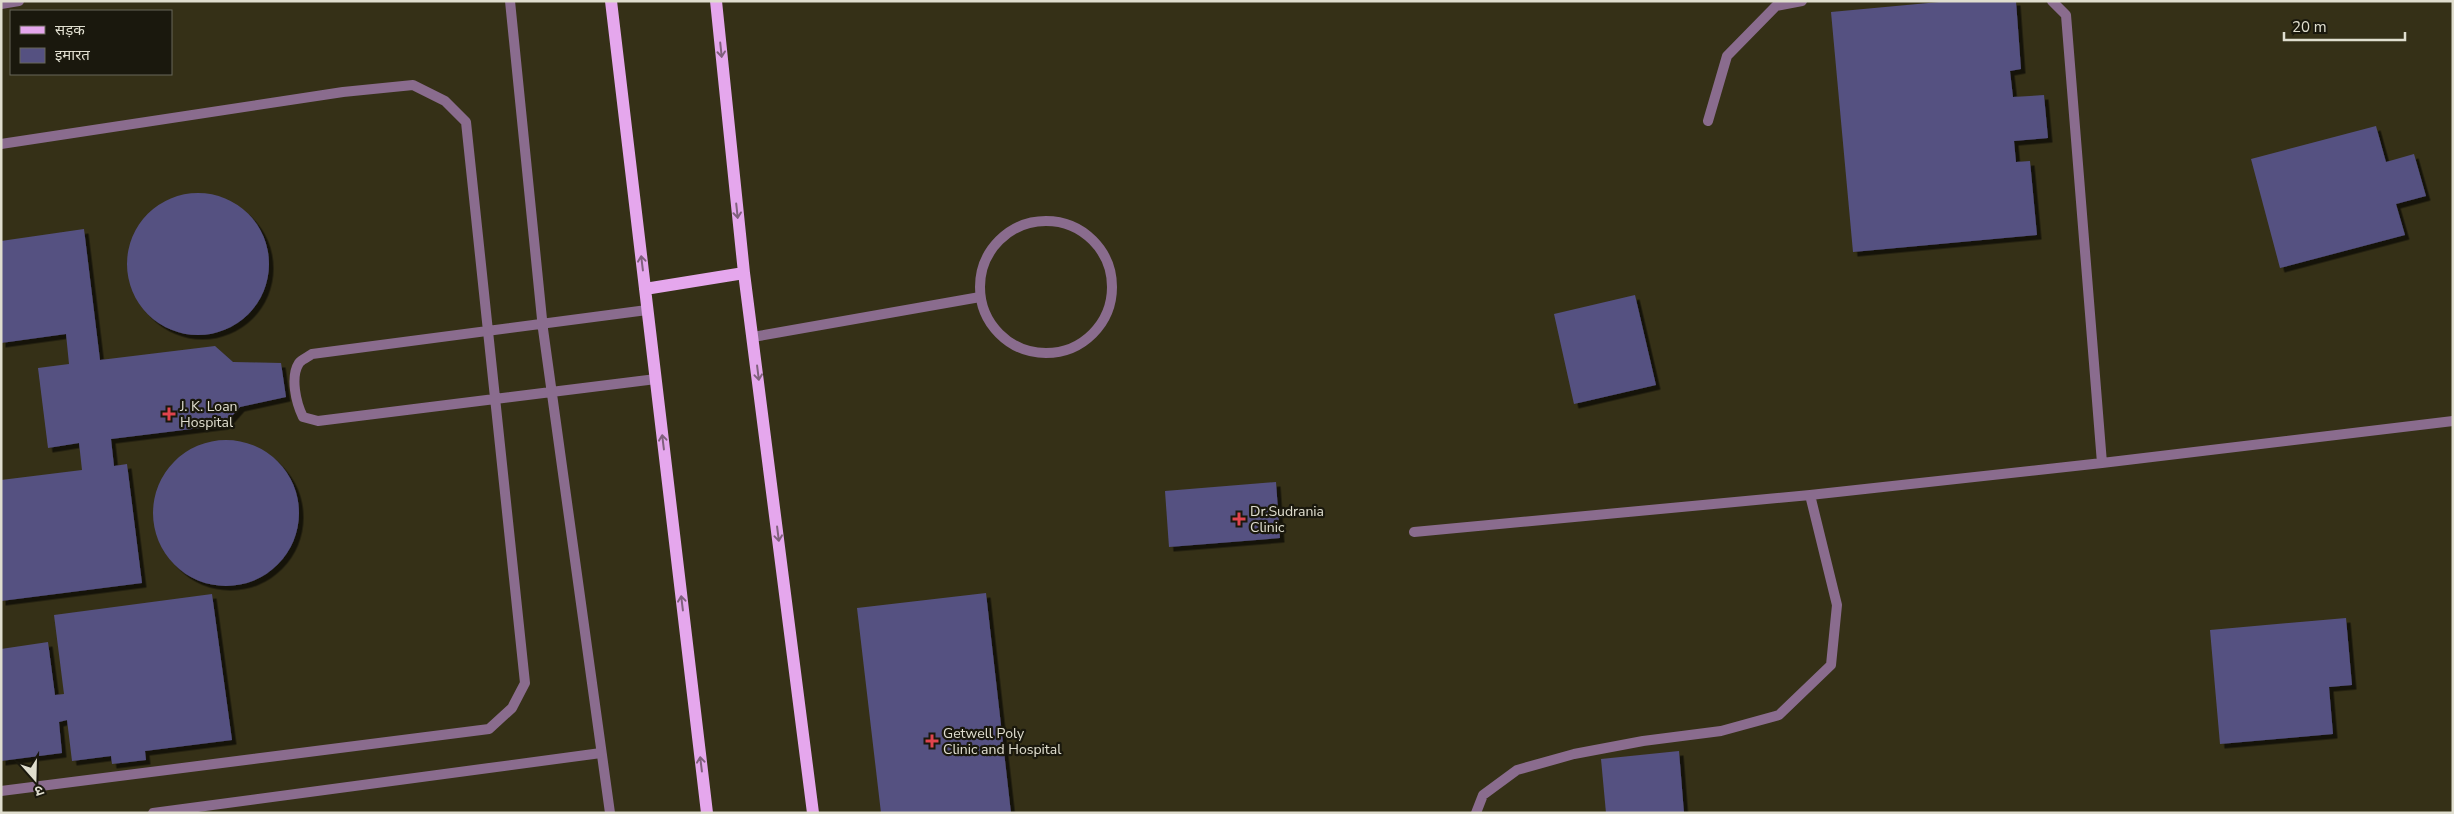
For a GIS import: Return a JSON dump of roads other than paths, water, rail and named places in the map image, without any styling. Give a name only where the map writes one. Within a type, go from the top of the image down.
[{"type":"main road","points":[[611,1],[707,813]]},
{"type":"main road","points":[[716,1],[744,273],[813,813]]},
{"type":"main road","points":[[645,289],[744,273]]},
{"type":"street","points":[[1,4],[19,1]]},
{"type":"street","points":[[510,1],[542,324],[610,813]]},
{"type":"street","points":[[1708,121],[1727,56],[1776,6],[1802,1]]},
{"type":"street","points":[[2052,1],[2066,15],[2102,463]]},
{"type":"street","points":[[1,144],[344,92],[413,85],[444,101],[466,122],[525,683],[512,708],[489,729],[1,791]]},
{"type":"street","points":[[1038,221],[1059,222],[1079,229],[1095,242],[1107,259],[1112,279],[1112,300],[1103,322],[1087,339],[1067,350],[1044,353],[1021,349],[1002,337],[988,319],[980,297],[980,276],[991,250],[1000,239],[1017,227],[1038,221]]},
{"type":"street","points":[[753,337],[980,297]]},
{"type":"street","points":[[647,310],[312,354],[300,361],[294,373],[298,407],[303,417],[318,421],[552,394],[656,379]]},
{"type":"street","points":[[1414,532],[1810,495],[2102,463],[2453,421]]},
{"type":"street","points":[[1476,813],[1483,795],[1517,770],[1574,754],[1643,741],[1721,731],[1779,716],[1831,665],[1837,605],[1810,495]]},
{"type":"street","points":[[153,813],[601,753]]},
{"type":"place","name":"J. K. Loan Hospital","points":[[169,414]]},
{"type":"place","name":"Dr.Sudrania Clinic","points":[[1239,519]]},
{"type":"place","name":"Getwell Poly Clinic and Hospital","points":[[932,741]]}]
